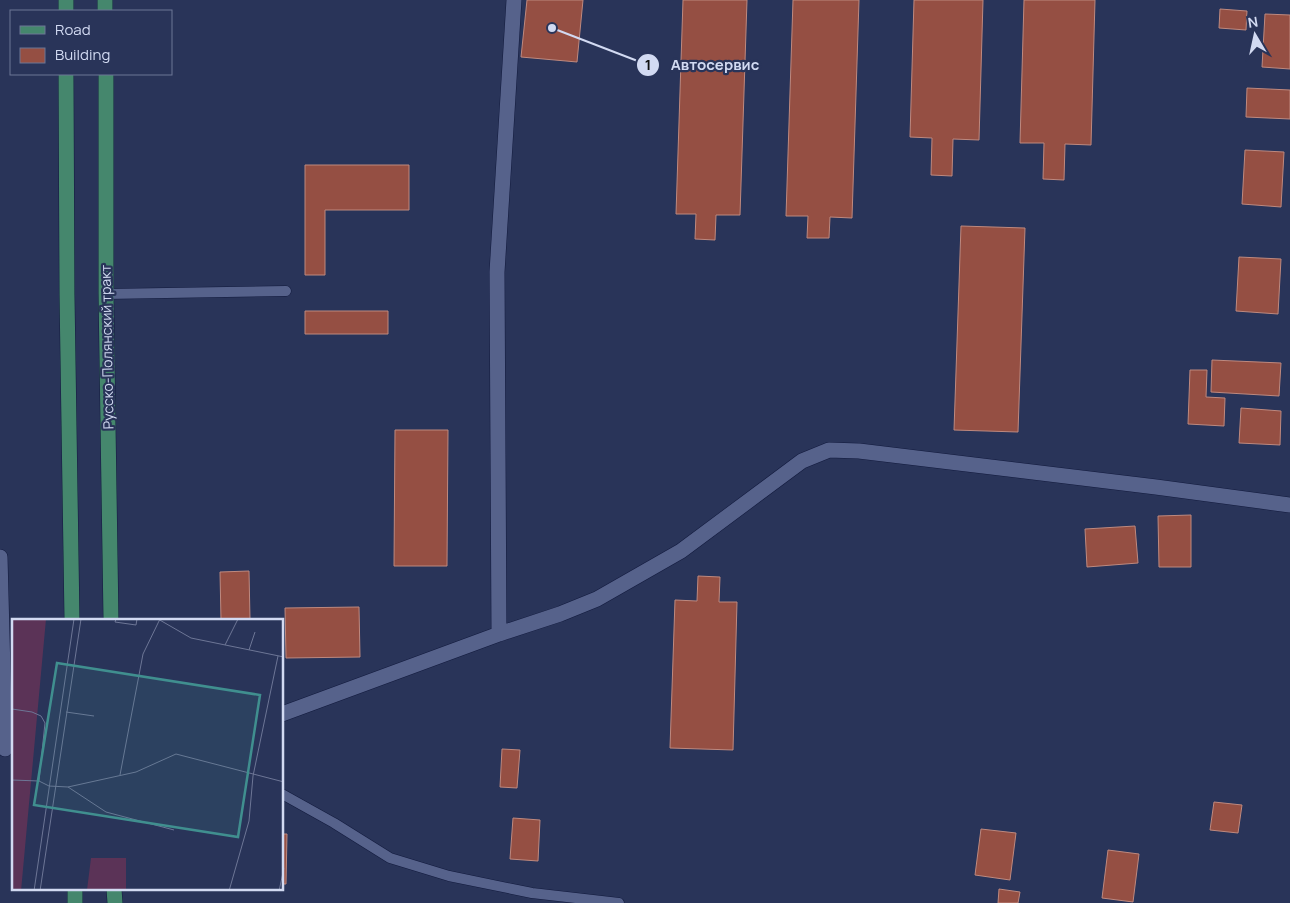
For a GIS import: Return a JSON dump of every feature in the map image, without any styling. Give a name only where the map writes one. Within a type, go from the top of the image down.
[{"type":"main road","points":[[66,75],[72,619]]},
{"type":"main road","name":"Русско-Полянский тракт","points":[[106,75],[106,294],[111,619]]},
{"type":"main road","points":[[75,890],[75,903]]},
{"type":"main road","points":[[114,890],[114,903]]},
{"type":"street","points":[[499,634],[497,272],[514,0]]},
{"type":"street","points":[[284,713],[597,599],[681,551],[802,461],[829,450],[859,451],[1290,505]]},
{"type":"street","points":[[0,557],[6,751]]},
{"type":"lane","points":[[106,294],[286,291]]},
{"type":"lane","points":[[284,795],[334,823],[390,858],[450,876],[532,894],[619,903]]},
{"type":"building","points":[[527,0],[583,0],[577,62],[521,57]]},
{"type":"building","points":[[683,0],[747,0],[740,215],[716,215],[715,240],[695,239],[696,214],[676,214]]},
{"type":"building","points":[[793,0],[859,0],[852,218],[830,217],[829,238],[807,238],[808,216],[786,216]]},
{"type":"building","points":[[914,0],[983,0],[979,140],[953,139],[952,176],[931,175],[932,138],[910,137]]},
{"type":"building","points":[[1024,0],[1095,0],[1091,145],[1065,144],[1064,180],[1043,179],[1044,143],[1020,143]]},
{"type":"building","points":[[1220,9],[1247,11],[1246,30],[1219,28]]},
{"type":"building","points":[[1265,14],[1290,15],[1290,69],[1262,67]]},
{"type":"building","points":[[1247,88],[1290,90],[1290,119],[1246,117]]},
{"type":"building","points":[[1245,150],[1284,152],[1281,207],[1242,204]]},
{"type":"building","points":[[305,165],[409,165],[409,210],[325,210],[325,275],[305,275]]},
{"type":"building","points":[[961,226],[1025,228],[1018,432],[954,430]]},
{"type":"building","points":[[1239,257],[1281,259],[1278,314],[1236,311]]},
{"type":"building","points":[[305,311],[388,311],[388,334],[305,334]]},
{"type":"building","points":[[1212,360],[1281,363],[1279,396],[1211,392]]},
{"type":"building","points":[[1190,370],[1207,370],[1206,397],[1225,398],[1224,426],[1188,424]]},
{"type":"building","points":[[1241,408],[1281,411],[1280,445],[1239,443]]},
{"type":"building","points":[[395,430],[448,430],[447,566],[394,566]]},
{"type":"building","points":[[1191,515],[1191,567],[1159,567],[1158,516]]},
{"type":"building","points":[[1135,526],[1138,563],[1087,567],[1085,529]]},
{"type":"building","points":[[249,571],[250,619],[221,619],[220,572]]},
{"type":"building","points":[[698,576],[720,577],[719,602],[737,602],[733,750],[670,748],[675,600],[697,601]]},
{"type":"building","points":[[359,607],[360,657],[286,658],[285,608]]},
{"type":"building","points":[[502,749],[520,750],[517,788],[500,787]]},
{"type":"building","points":[[1214,802],[1242,805],[1238,833],[1210,830]]},
{"type":"building","points":[[513,818],[540,820],[538,861],[510,859]]},
{"type":"building","points":[[981,829],[1016,833],[1010,880],[975,875]]},
{"type":"building","points":[[284,834],[287,834],[286,884],[284,884]]},
{"type":"building","points":[[1108,850],[1139,854],[1133,902],[1102,898]]},
{"type":"building","points":[[999,889],[1020,892],[1018,903],[998,903]]},
{"type":"place","name":"Автосервис","points":[[552,28]]}]
